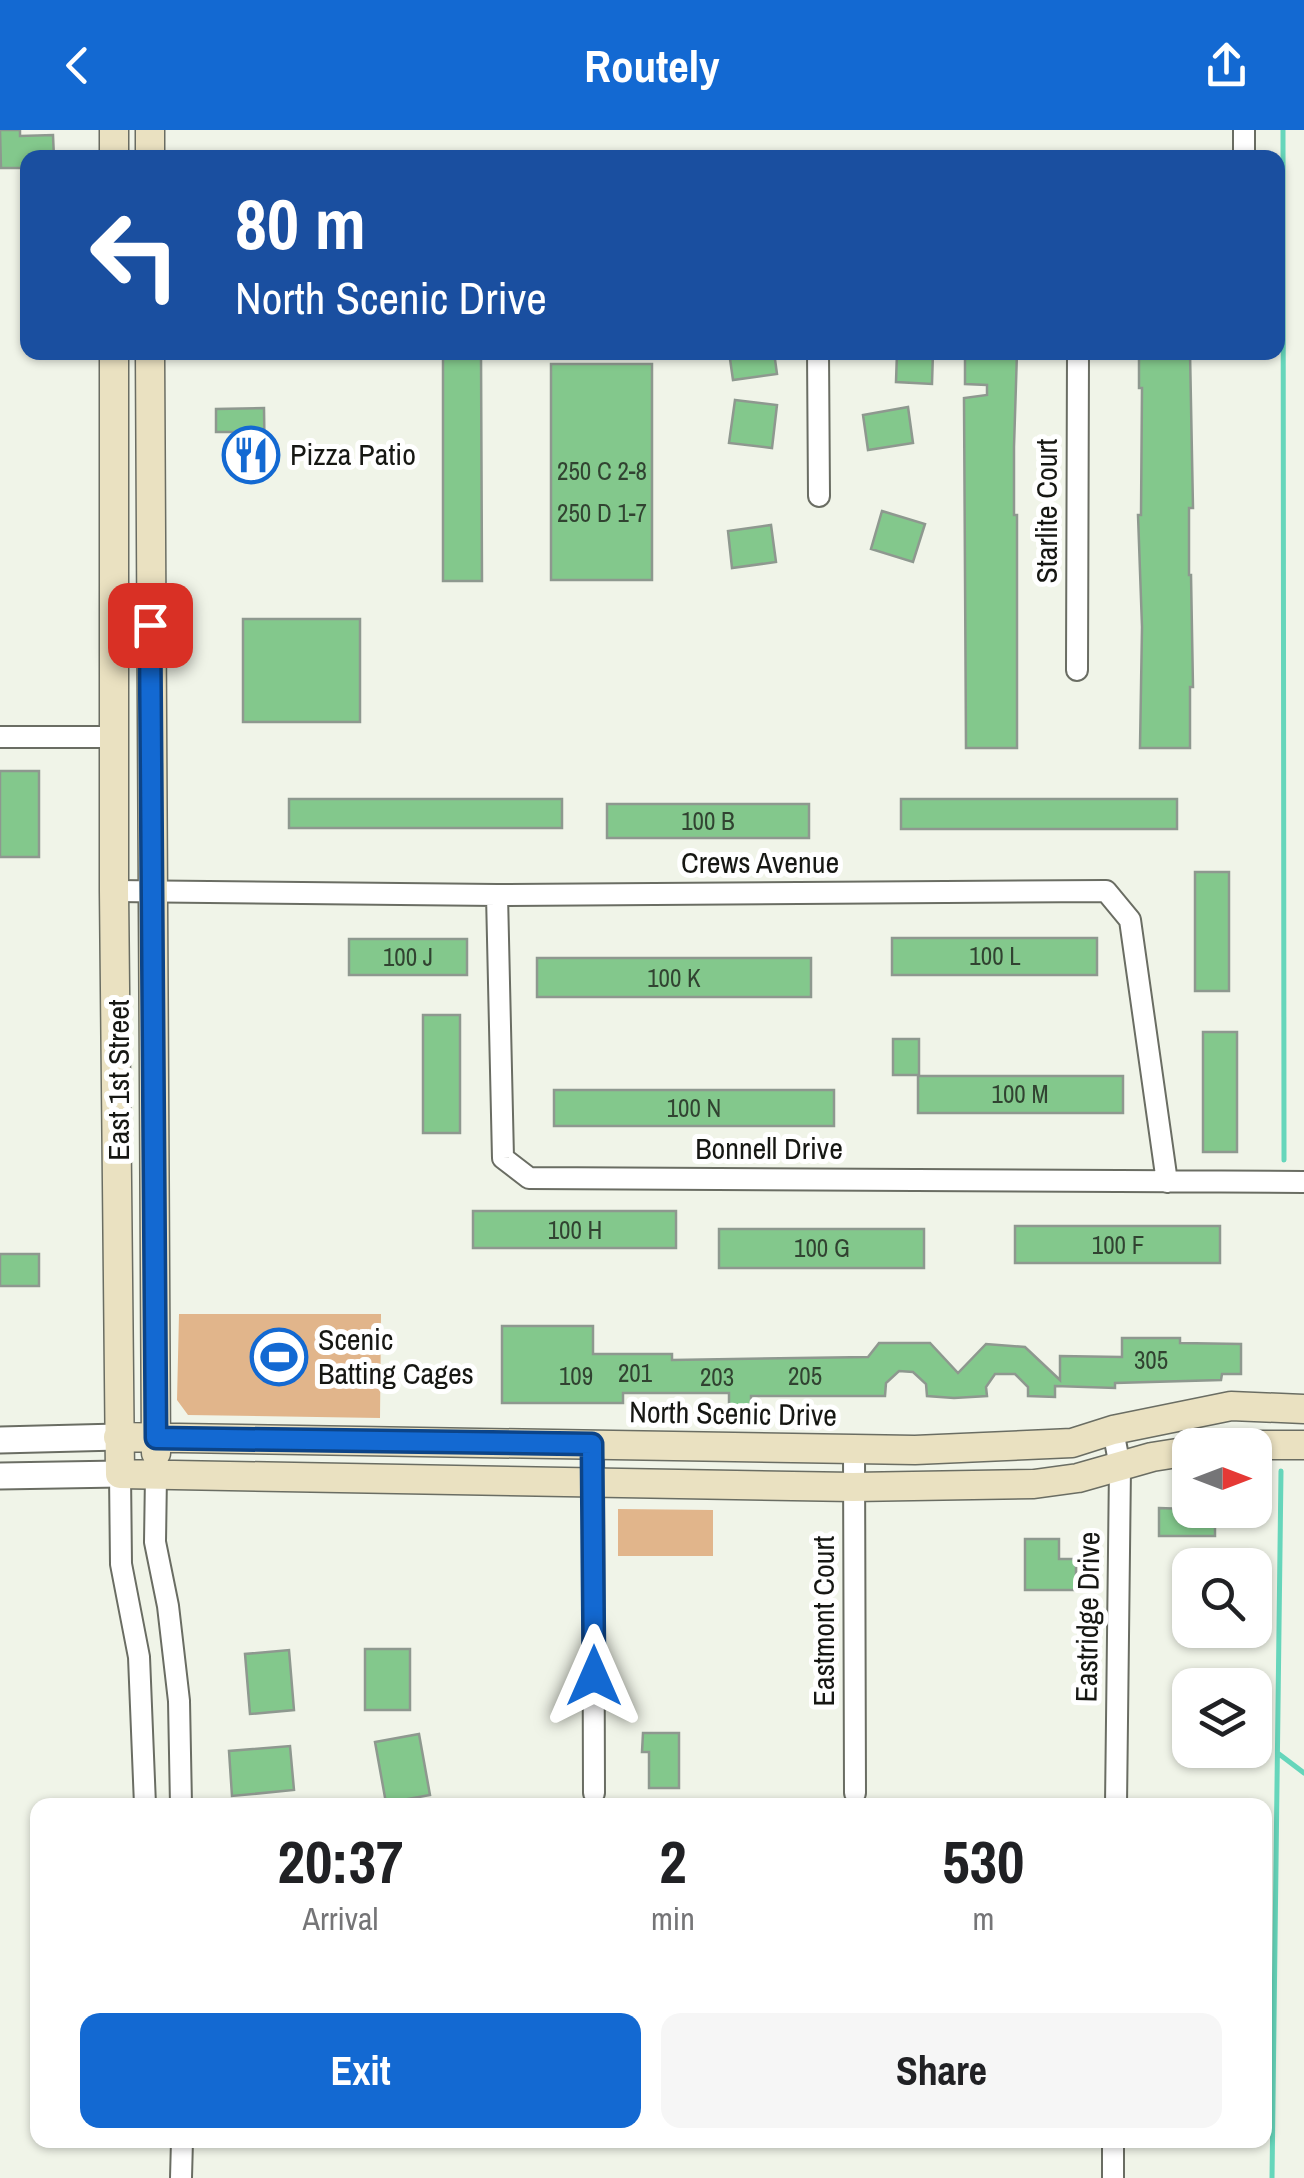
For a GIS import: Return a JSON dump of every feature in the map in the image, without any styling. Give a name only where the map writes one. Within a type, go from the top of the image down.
[{"type":"main road","name":"East 1st Street","points":[[114,360],[120,1474]]},
{"type":"main road","name":"East 1st Street","points":[[150,360],[156,1475]]},
{"type":"main road","name":"North Scenic Drive","points":[[118,1438],[914,1450],[1072,1443],[1112,1430],[1231,1406],[1304,1409]]},
{"type":"main road","points":[[1272,1445],[1304,1445]]},
{"type":"main road","points":[[120,1474],[853,1486],[1034,1484],[1078,1478],[1172,1455]]},
{"type":"street","points":[[818,360],[819,496]]},
{"type":"street","name":"Starlite Court","points":[[1077,670],[1078,360]]},
{"type":"street","points":[[0,737],[114,737]]},
{"type":"street","name":"Crews Avenue","points":[[114,890],[497,895],[1106,891],[1130,920],[1167,1182]]},
{"type":"street","name":"Bonnell Drive","points":[[497,895],[503,1158],[530,1178],[1304,1182]]},
{"type":"street","name":"Eastridge Drive","points":[[1112,1430],[1120,1466],[1116,1798]]},
{"type":"street","points":[[0,1440],[118,1438]]},
{"type":"street","points":[[592,1444],[594,1793]]},
{"type":"street","name":"Eastmont Court","points":[[854,1448],[855,1793]]},
{"type":"street","points":[[0,1476],[120,1474]]},
{"type":"street","name":"East 1st Street","points":[[120,1474],[122,1564],[139,1657],[145,1798]]},
{"type":"street","name":"East 1st Street","points":[[156,1475],[155,1542],[168,1606],[179,1701],[182,1798]]},
{"type":"street","points":[[181,2178],[182,2148]]},
{"type":"street","points":[[1113,2148],[1113,2178]]},
{"type":"shaded area","name":"Scenic Batting Cages","points":[[179,1314],[381,1314],[380,1418],[188,1415],[177,1400]]},
{"type":"shaded area","points":[[618,1509],[713,1510],[713,1556],[618,1556]]},
{"type":"building","points":[[0,130],[20,130],[20,136],[53,135],[54,150],[20,150],[20,168],[1,168]]},
{"type":"building","points":[[443,360],[481,360],[482,581],[443,581]]},
{"type":"building","points":[[730,360],[775,360],[777,374],[733,380]]},
{"type":"building","points":[[897,360],[933,360],[932,384],[896,382]]},
{"type":"building","points":[[965,360],[1017,360],[1017,748],[966,748],[964,398],[987,395],[987,385],[965,384]]},
{"type":"building","points":[[1139,360],[1190,360],[1190,748],[1140,748]]},
{"type":"building","points":[[551,364],[652,364],[652,580],[551,580]]},
{"type":"building","points":[[735,400],[777,405],[772,448],[729,443]]},
{"type":"building","points":[[908,407],[913,443],[868,450],[863,415]]},
{"type":"building","name":"Pizza Patio","points":[[264,408],[265,478],[238,478],[238,432],[216,432],[216,409]]},
{"type":"building","points":[[882,511],[925,524],[913,562],[871,549]]},
{"type":"building","points":[[771,525],[776,562],[732,568],[728,531]]},
{"type":"building","points":[[243,619],[360,619],[360,722],[243,722]]},
{"type":"building","points":[[0,771],[39,771],[39,857],[0,857]]},
{"type":"building","points":[[289,799],[562,799],[562,828],[289,828]]},
{"type":"building","points":[[901,799],[1177,799],[1177,829],[901,829]]},
{"type":"building","points":[[607,804],[809,804],[809,838],[607,838]]},
{"type":"building","points":[[1195,872],[1229,872],[1229,991],[1195,991]]},
{"type":"building","points":[[892,938],[1097,938],[1097,975],[892,975]]},
{"type":"building","points":[[349,939],[467,939],[467,975],[349,975]]},
{"type":"building","points":[[537,958],[811,958],[811,997],[537,997]]},
{"type":"building","points":[[423,1015],[460,1015],[460,1133],[423,1133]]},
{"type":"building","points":[[1203,1032],[1237,1032],[1237,1152],[1203,1152]]},
{"type":"building","points":[[893,1039],[919,1039],[919,1075],[893,1075]]},
{"type":"building","points":[[918,1076],[1123,1076],[1123,1113],[918,1113]]},
{"type":"building","points":[[554,1090],[834,1090],[834,1126],[554,1126]]},
{"type":"building","points":[[473,1211],[676,1211],[676,1248],[473,1248]]},
{"type":"building","points":[[1015,1226],[1220,1226],[1220,1263],[1015,1263]]},
{"type":"building","points":[[719,1229],[924,1229],[924,1268],[719,1268]]},
{"type":"building","points":[[0,1254],[39,1254],[39,1286],[0,1286]]},
{"type":"building","points":[[502,1326],[593,1326],[593,1354],[672,1354],[672,1360],[868,1357],[879,1343],[930,1343],[958,1373],[986,1344],[1025,1347],[1060,1380],[1060,1356],[1122,1357],[1122,1338],[1180,1338],[1180,1343],[1241,1344],[1241,1374],[1222,1374],[1221,1380],[1115,1383],[1115,1388],[1055,1386],[1055,1397],[1028,1396],[1028,1387],[1015,1374],[995,1374],[986,1387],[987,1396],[954,1398],[927,1396],[926,1384],[913,1372],[899,1371],[886,1383],[885,1396],[751,1396],[751,1406],[729,1405],[729,1393],[623,1393],[623,1403],[502,1403]]},
{"type":"building","points":[[1159,1508],[1172,1508],[1172,1528],[1215,1528],[1215,1536],[1159,1536]]},
{"type":"building","points":[[1025,1539],[1059,1539],[1059,1559],[1076,1559],[1076,1590],[1025,1590]]},
{"type":"building","points":[[365,1649],[410,1649],[410,1710],[365,1710]]},
{"type":"building","points":[[289,1650],[294,1710],[250,1714],[245,1654]]},
{"type":"building","points":[[643,1733],[679,1733],[679,1788],[649,1788],[649,1752],[642,1752]]},
{"type":"building","points":[[419,1734],[430,1795],[385,1798],[375,1742]]},
{"type":"building","points":[[290,1746],[294,1790],[232,1796],[229,1751]]},
{"type":"waterway","points":[[1283,130],[1283,150]]},
{"type":"waterway","points":[[1283,360],[1284,1160]]},
{"type":"waterway","points":[[1272,2178],[1281,1471]]},
{"type":"waterway","points":[[1279,1754],[1304,1773]]},
{"type":"place","name":"Pizza Patio","points":[[251,455]]},
{"type":"place","name":"Scenic Batting Cages","points":[[279,1357]]},
{"type":"route","points":[[150,625],[156,1438],[592,1444],[594,1676]]}]
